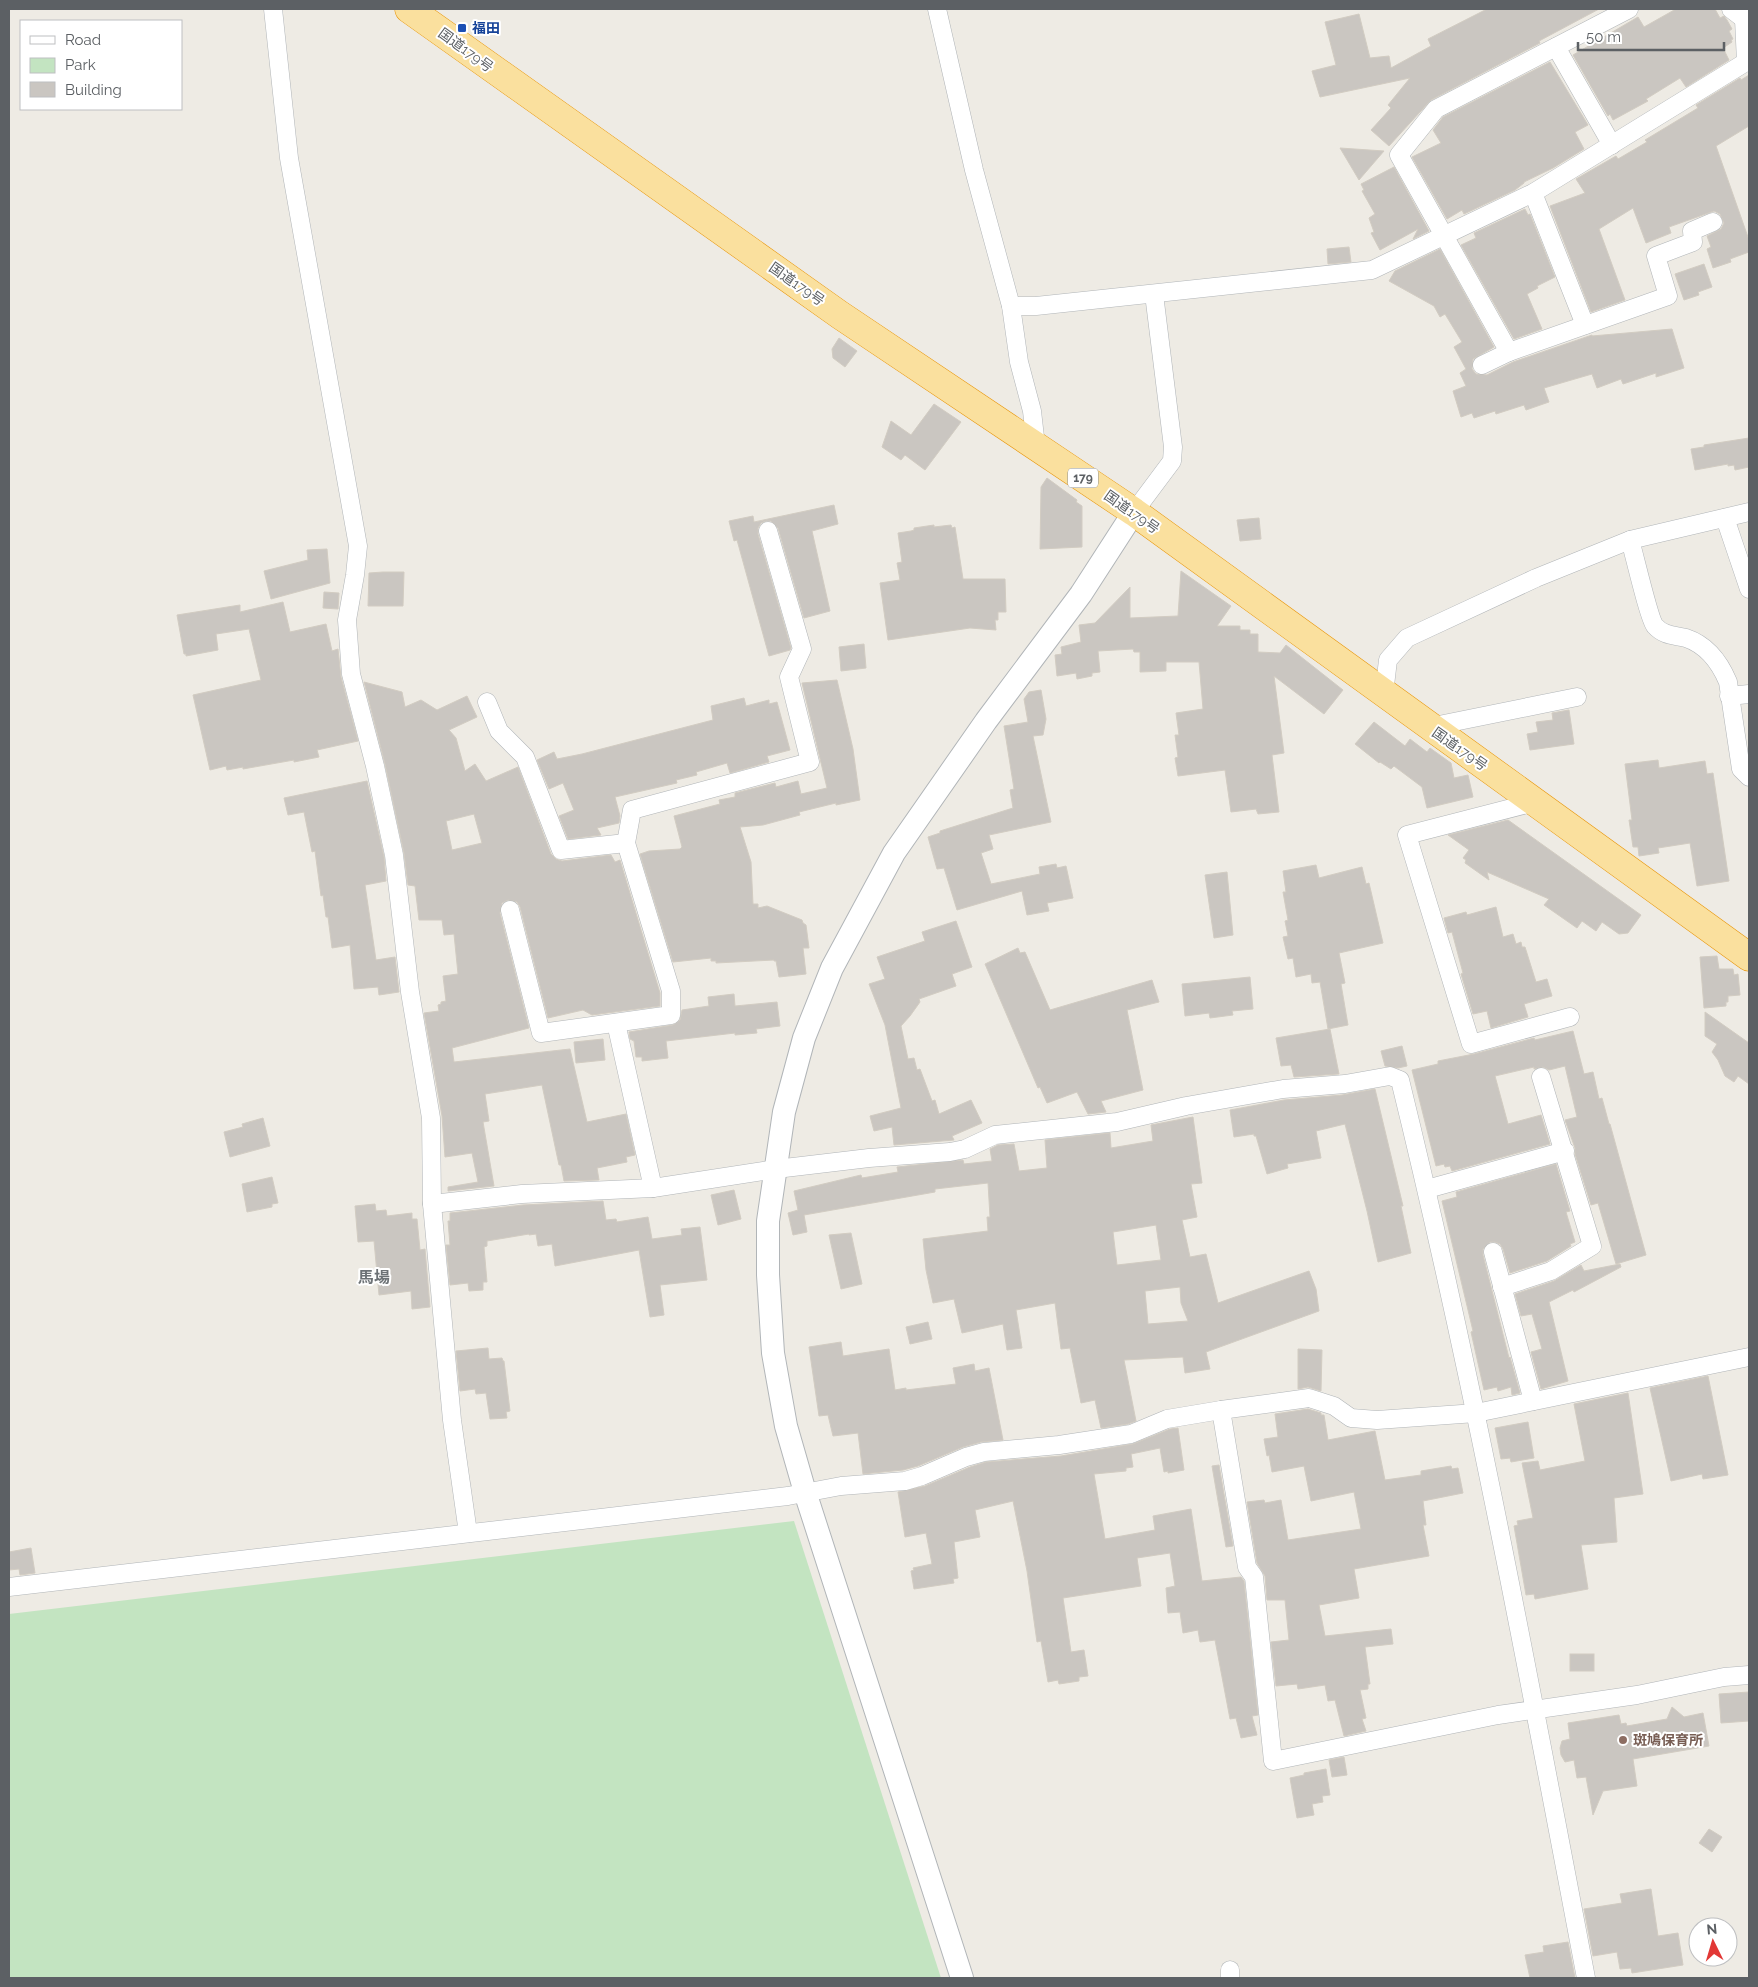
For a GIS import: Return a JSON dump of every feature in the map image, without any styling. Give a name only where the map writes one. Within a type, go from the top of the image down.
[{"type":"highway","name":"国道179号","points":[[409,9],[840,315],[1134,512],[1429,728],[1535,802],[1749,957]]},
{"type":"street","points":[[273,9],[289,158],[358,546],[347,620],[351,674],[375,766],[394,855],[410,992],[430,1118],[432,1204],[452,1420],[468,1533]]},
{"type":"street","points":[[937,9],[974,170],[1011,306],[1019,362],[1032,411],[1036,446]]},
{"type":"street","points":[[1510,352],[1399,155],[1436,109],[1629,9]]},
{"type":"street","points":[[1011,306],[1036,306],[1372,270],[1533,193],[1748,63],[1741,13]]},
{"type":"street","points":[[1556,47],[1612,145]]},
{"type":"street","points":[[1533,193],[1585,325]]},
{"type":"street","points":[[1482,365],[1510,352],[1668,296],[1656,256],[1693,242],[1692,231],[1714,222]]},
{"type":"street","points":[[962,1978],[805,1492],[786,1426],[773,1353],[768,1275],[768,1221],[784,1112],[804,1038],[832,968],[894,853],[986,720],[1081,594],[1134,512],[1172,461],[1173,447],[1154,294]]},
{"type":"street","points":[[1384,694],[1388,660],[1407,638],[1536,578],[1630,540],[1749,512]]},
{"type":"street","points":[[1725,518],[1749,589]]},
{"type":"street","points":[[510,910],[542,1033],[671,1016],[671,991],[626,843],[632,810],[810,762],[790,677],[802,649],[768,531]]},
{"type":"street","points":[[1630,540],[1653,624],[1666,635],[1686,638],[1701,645],[1723,670],[1728,682],[1741,769],[1749,777]]},
{"type":"street","points":[[1729,696],[1749,694]]},
{"type":"street","points":[[1429,728],[1577,697]]},
{"type":"street","points":[[487,702],[499,731],[525,757],[561,850],[626,843]]},
{"type":"street","points":[[1535,802],[1408,835],[1471,1044],[1570,1017]]},
{"type":"street","points":[[616,1023],[653,1188]]},
{"type":"street","points":[[432,1204],[522,1194],[653,1188],[776,1169],[869,1158],[950,1152],[965,1149],[995,1135],[1008,1132],[1117,1122],[1186,1106],[1273,1090],[1345,1084],[1390,1076],[1400,1080],[1427,1189],[1476,1413],[1586,1978]]},
{"type":"street","points":[[1502,1286],[1551,1272],[1592,1246],[1565,1151],[1541,1077]]},
{"type":"street","points":[[1427,1189],[1565,1151]]},
{"type":"street","points":[[1493,1252],[1533,1401]]},
{"type":"street","points":[[9,1586],[788,1496],[841,1486],[905,1481],[922,1476],[966,1457],[984,1452],[1059,1445],[1131,1434],[1167,1419],[1309,1398],[1334,1406],[1351,1418],[1377,1420],[1476,1413],[1749,1357]]},
{"type":"street","points":[[1221,1410],[1246,1567],[1254,1577],[1274,1761],[1533,1709],[1637,1694],[1724,1677],[1749,1675]]},
{"type":"green space","points":[[794,1521],[941,1978],[9,1978],[9,1614]]},
{"type":"building","points":[[1487,9],[1599,9],[1539,41],[1540,43],[1431,100],[1389,146],[1371,130],[1391,108],[1388,105],[1410,78],[1320,97],[1312,71],[1336,65],[1325,22],[1359,14],[1370,58],[1389,56],[1391,68],[1431,46],[1428,39]]},
{"type":"building","points":[[1676,9],[1715,9],[1720,18],[1724,16],[1732,29],[1729,31],[1733,39],[1731,40],[1732,42],[1723,48],[1729,60],[1686,87],[1680,78],[1646,99],[1648,101],[1613,120],[1610,114],[1608,116],[1573,55],[1638,17],[1644,27]]},
{"type":"building","points":[[1550,62],[1588,125],[1575,132],[1584,149],[1553,168],[1524,182],[1515,190],[1464,214],[1462,210],[1447,219],[1412,157],[1441,143],[1433,130],[1443,117]]},
{"type":"building","points":[[1749,75],[1749,126],[1716,146],[1749,240],[1749,252],[1730,259],[1731,262],[1713,268],[1707,249],[1711,247],[1707,236],[1721,229],[1724,223],[1720,214],[1714,211],[1669,227],[1671,233],[1646,243],[1633,208],[1599,229],[1625,300],[1591,312],[1550,206],[1585,193],[1576,179],[1616,156],[1618,159],[1647,142],[1645,140],[1698,108],[1696,105],[1740,78],[1741,80]]},
{"type":"building","points":[[1340,148],[1384,151],[1359,180]]},
{"type":"building","points":[[1394,167],[1429,231],[1413,239],[1418,229],[1380,250],[1371,233],[1374,232],[1369,218],[1375,214],[1362,191],[1364,190],[1361,184]]},
{"type":"building","points":[[1525,209],[1528,215],[1530,214],[1555,277],[1537,286],[1538,288],[1527,294],[1542,329],[1514,339],[1461,245],[1476,238],[1474,233]]},
{"type":"building","points":[[1349,247],[1351,262],[1328,264],[1327,249]]},
{"type":"building","points":[[1440,249],[1494,347],[1473,359],[1472,369],[1476,374],[1487,375],[1513,362],[1592,335],[1672,329],[1684,368],[1656,377],[1656,373],[1623,384],[1621,379],[1597,388],[1592,374],[1544,388],[1549,402],[1526,410],[1524,405],[1496,414],[1495,411],[1474,418],[1472,413],[1461,417],[1453,391],[1466,386],[1460,373],[1466,369],[1454,347],[1462,342],[1445,314],[1440,317],[1434,306],[1389,281],[1395,271]]},
{"type":"building","points":[[1704,264],[1712,287],[1698,292],[1699,295],[1684,300],[1675,274]]},
{"type":"building","points":[[839,338],[857,351],[845,367],[833,358],[832,349]]},
{"type":"building","points":[[934,404],[961,422],[925,470],[905,455],[901,460],[882,447],[891,421],[911,435]]},
{"type":"building","points":[[1749,438],[1749,467],[1735,470],[1734,465],[1728,466],[1728,464],[1695,470],[1691,449],[1704,447],[1704,445]]},
{"type":"building","points":[[1047,478],[1077,500],[1076,502],[1082,506],[1082,547],[1040,549],[1041,487]]},
{"type":"building","points":[[834,505],[838,524],[812,531],[830,611],[804,618],[778,528],[771,521],[766,521],[761,523],[758,528],[758,534],[791,648],[790,650],[769,656],[737,540],[734,541],[729,521],[753,516],[754,522]]},
{"type":"building","points":[[1259,518],[1261,539],[1240,541],[1237,520]]},
{"type":"building","points":[[934,525],[934,527],[951,525],[952,528],[955,527],[963,579],[1005,579],[1006,612],[998,612],[998,620],[995,620],[996,630],[970,628],[888,640],[880,583],[900,580],[897,563],[902,562],[898,533]]},
{"type":"building","points":[[327,549],[330,583],[271,599],[264,571],[308,560],[307,550]]},
{"type":"building","points":[[1181,571],[1231,606],[1217,626],[1240,626],[1240,630],[1250,630],[1250,634],[1258,634],[1258,652],[1280,653],[1286,645],[1343,690],[1324,714],[1274,676],[1284,753],[1272,755],[1279,812],[1258,814],[1256,809],[1231,812],[1225,770],[1178,776],[1175,758],[1178,757],[1175,735],[1179,735],[1176,713],[1203,709],[1199,662],[1166,662],[1166,671],[1140,672],[1140,652],[1134,652],[1133,649],[1098,651],[1100,672],[1077,679],[1076,673],[1057,676],[1055,655],[1062,654],[1061,647],[1081,642],[1079,625],[1095,623],[1130,587],[1130,618],[1178,616]]},
{"type":"building","points":[[404,572],[403,606],[368,606],[369,573]]},
{"type":"building","points":[[324,592],[339,593],[338,609],[323,608]]},
{"type":"building","points":[[283,602],[290,632],[326,624],[332,651],[338,649],[341,677],[358,741],[317,750],[319,757],[294,762],[294,760],[227,770],[226,766],[210,770],[193,695],[261,680],[249,629],[216,634],[218,650],[186,656],[184,654],[177,615],[240,605],[240,612]]},
{"type":"building","points":[[864,644],[866,668],[841,671],[839,647]]},
{"type":"building","points":[[837,680],[853,749],[860,800],[836,805],[836,803],[799,812],[800,815],[763,825],[740,827],[751,862],[753,904],[758,904],[758,908],[767,906],[802,920],[806,925],[809,948],[803,948],[806,974],[779,977],[776,961],[774,960],[716,963],[716,961],[711,961],[711,958],[673,962],[640,854],[649,851],[680,849],[682,847],[674,816],[720,804],[719,800],[735,797],[735,793],[775,783],[776,787],[798,781],[801,794],[827,788],[802,683]]},
{"type":"building","points":[[364,682],[402,692],[405,707],[421,700],[437,710],[467,696],[477,717],[449,730],[456,738],[465,771],[475,764],[486,781],[518,767],[551,854],[556,859],[562,861],[611,855],[615,862],[620,860],[660,993],[660,1006],[592,1015],[583,1010],[548,1018],[520,907],[517,902],[508,900],[502,903],[500,913],[529,1028],[452,1048],[454,1062],[570,1049],[587,1122],[626,1114],[635,1155],[626,1157],[627,1162],[597,1168],[599,1180],[564,1181],[542,1085],[485,1094],[489,1121],[483,1122],[494,1186],[448,1191],[448,1187],[478,1182],[472,1153],[445,1157],[442,1116],[424,1013],[439,1011],[438,1005],[446,1001],[443,976],[458,974],[454,934],[444,935],[442,920],[419,920],[415,886],[408,885],[404,853],[385,764]],"holes":[[[474,814],[482,843],[452,850],[446,821]]]},
{"type":"building","points":[[1041,690],[1046,719],[1043,735],[1033,736],[1051,822],[989,835],[993,849],[981,853],[991,884],[1040,874],[1039,867],[1056,864],[1057,868],[1066,866],[1073,898],[1047,903],[1049,911],[1027,915],[1022,891],[957,910],[944,868],[937,869],[928,837],[940,833],[940,831],[1013,808],[1010,790],[1014,789],[1004,726],[1028,722],[1024,699],[1029,692]]},
{"type":"building","points":[[744,698],[746,706],[769,700],[769,704],[777,702],[790,750],[767,756],[769,762],[730,773],[727,763],[696,772],[697,775],[676,780],[677,783],[615,797],[620,816],[619,823],[597,828],[601,835],[568,839],[559,816],[574,810],[563,783],[549,789],[537,760],[554,752],[557,759],[582,754],[713,720],[711,706]]},
{"type":"building","points":[[1569,710],[1574,744],[1530,750],[1527,734],[1538,732],[1536,722],[1553,720],[1552,713]]},
{"type":"building","points":[[1374,722],[1405,746],[1410,739],[1427,752],[1430,748],[1451,763],[1454,778],[1468,775],[1473,797],[1427,808],[1422,787],[1394,766],[1391,769],[1379,763],[1355,744]]},
{"type":"building","points":[[1658,760],[1659,768],[1705,761],[1707,774],[1713,773],[1729,881],[1697,886],[1690,843],[1658,848],[1659,853],[1639,856],[1638,847],[1633,847],[1629,820],[1632,820],[1625,764]]},
{"type":"building","points":[[367,781],[384,857],[386,881],[365,885],[376,960],[395,957],[399,992],[379,995],[378,987],[354,989],[350,945],[332,948],[328,917],[326,917],[323,895],[321,896],[315,851],[312,852],[304,812],[288,815],[284,798]]},
{"type":"building","points":[[1508,820],[1641,915],[1628,933],[1619,934],[1602,922],[1596,931],[1582,921],[1577,928],[1544,905],[1549,899],[1487,872],[1489,880],[1465,863],[1466,860],[1463,858],[1469,850],[1448,835]]},
{"type":"building","points":[[1316,865],[1319,878],[1362,867],[1366,884],[1369,883],[1383,943],[1339,953],[1345,983],[1341,984],[1348,1025],[1328,1029],[1320,982],[1312,983],[1311,974],[1296,977],[1293,958],[1288,959],[1283,937],[1288,936],[1285,921],[1288,920],[1283,892],[1286,892],[1283,871]]},
{"type":"building","points":[[1227,872],[1233,935],[1214,938],[1205,875]]},
{"type":"building","points":[[1496,907],[1503,937],[1513,934],[1516,944],[1521,942],[1522,947],[1525,947],[1536,982],[1547,979],[1552,996],[1524,1004],[1528,1017],[1491,1028],[1487,1011],[1473,1014],[1461,974],[1463,973],[1452,932],[1448,933],[1444,918],[1466,912],[1467,915]]},
{"type":"building","points":[[956,921],[972,967],[952,974],[956,986],[919,999],[920,1002],[901,1026],[908,1059],[914,1058],[917,1070],[920,1069],[932,1101],[935,1100],[939,1114],[971,1100],[982,1123],[952,1136],[954,1140],[894,1145],[892,1127],[874,1131],[870,1116],[901,1108],[885,1025],[869,984],[885,979],[877,957],[925,941],[922,932]]},
{"type":"building","points":[[1018,948],[1020,953],[1025,952],[1050,1010],[1152,980],[1159,1002],[1127,1010],[1143,1090],[1101,1101],[1106,1112],[1088,1114],[1077,1092],[1047,1103],[1040,1087],[1038,1088],[985,964]]},
{"type":"building","points":[[1717,956],[1719,969],[1733,969],[1734,975],[1738,974],[1740,995],[1728,996],[1726,1006],[1704,1008],[1700,957]]},
{"type":"building","points":[[1250,977],[1253,1009],[1232,1011],[1233,1015],[1210,1018],[1209,1013],[1185,1016],[1182,984]]},
{"type":"building","points":[[734,994],[735,1006],[777,1002],[780,1026],[756,1029],[757,1033],[735,1035],[735,1033],[666,1041],[668,1058],[642,1061],[642,1057],[636,1057],[634,1041],[630,1039],[629,1032],[673,1025],[680,1020],[682,1010],[709,1006],[708,997]]},
{"type":"building","points":[[1705,1012],[1749,1043],[1749,1084],[1738,1076],[1734,1082],[1725,1076],[1712,1052],[1717,1044],[1705,1036]]},
{"type":"building","points":[[1330,1029],[1339,1074],[1294,1077],[1291,1065],[1281,1066],[1276,1038]]},
{"type":"building","points":[[1573,1031],[1584,1074],[1593,1072],[1599,1099],[1602,1098],[1646,1255],[1616,1264],[1598,1203],[1591,1205],[1565,1120],[1577,1117],[1565,1066],[1549,1070],[1543,1067],[1534,1069],[1534,1067],[1495,1076],[1508,1124],[1541,1115],[1550,1144],[1452,1171],[1450,1166],[1445,1167],[1444,1164],[1436,1166],[1412,1070],[1438,1064],[1438,1061],[1474,1054],[1534,1038],[1535,1040]]},
{"type":"building","points":[[603,1039],[605,1060],[576,1063],[574,1042]]},
{"type":"building","points":[[1402,1046],[1407,1066],[1398,1068],[1385,1066],[1381,1051]]},
{"type":"building","points":[[1375,1089],[1403,1206],[1401,1206],[1411,1253],[1378,1262],[1345,1124],[1316,1131],[1321,1158],[1287,1164],[1288,1168],[1267,1174],[1256,1136],[1254,1134],[1234,1137],[1230,1110],[1284,1100],[1342,1095]]},
{"type":"building","points":[[1193,1117],[1202,1183],[1191,1184],[1197,1217],[1182,1220],[1190,1257],[1206,1254],[1218,1303],[1309,1271],[1316,1289],[1319,1311],[1206,1352],[1210,1369],[1185,1373],[1183,1357],[1124,1360],[1136,1421],[1128,1424],[1101,1428],[1095,1400],[1081,1403],[1070,1348],[1061,1349],[1055,1303],[1016,1310],[1022,1348],[1007,1350],[1003,1324],[962,1333],[954,1299],[933,1303],[926,1270],[923,1239],[988,1231],[987,1217],[990,1217],[988,1183],[935,1189],[935,1192],[804,1215],[807,1232],[793,1235],[788,1213],[798,1210],[794,1191],[861,1175],[862,1178],[898,1172],[897,1167],[963,1160],[964,1164],[992,1161],[990,1149],[998,1145],[1014,1144],[1019,1171],[1047,1168],[1045,1140],[1110,1133],[1111,1148],[1153,1141],[1151,1125]],"holes":[[[1156,1225],[1161,1260],[1117,1265],[1113,1232]],[[1180,1287],[1181,1303],[1188,1321],[1148,1324],[1145,1291]]]},
{"type":"building","points":[[263,1118],[270,1146],[230,1157],[224,1132],[243,1127],[242,1124]]},
{"type":"building","points":[[1556,1164],[1570,1211],[1566,1212],[1575,1242],[1547,1261],[1510,1273],[1500,1244],[1490,1242],[1483,1249],[1509,1358],[1520,1393],[1512,1395],[1511,1387],[1498,1391],[1497,1387],[1484,1390],[1471,1332],[1473,1331],[1442,1201],[1457,1197],[1456,1192]]},
{"type":"building","points":[[272,1177],[278,1203],[272,1204],[272,1207],[247,1212],[242,1184]]},
{"type":"building","points":[[734,1190],[741,1219],[718,1225],[711,1195]]},
{"type":"building","points":[[603,1201],[606,1220],[616,1219],[617,1222],[648,1217],[652,1239],[682,1235],[681,1229],[700,1227],[707,1280],[660,1285],[664,1315],[650,1317],[639,1250],[555,1266],[552,1244],[538,1246],[536,1234],[529,1234],[487,1241],[487,1246],[484,1247],[487,1282],[483,1282],[483,1290],[469,1291],[468,1283],[450,1285],[446,1245],[450,1245],[448,1221],[450,1221],[450,1213],[523,1205]]},
{"type":"building","points":[[375,1204],[376,1211],[386,1210],[387,1216],[412,1213],[412,1219],[417,1219],[420,1250],[425,1249],[430,1307],[412,1309],[411,1291],[379,1295],[374,1241],[358,1242],[355,1206]]},
{"type":"building","points":[[851,1233],[862,1284],[841,1289],[829,1235]]},
{"type":"building","points":[[1620,1264],[1621,1267],[1574,1292],[1573,1290],[1549,1302],[1568,1381],[1541,1389],[1531,1352],[1542,1349],[1532,1314],[1521,1316],[1515,1294],[1554,1281],[1581,1265],[1584,1271]]},
{"type":"building","points":[[928,1322],[932,1339],[910,1344],[906,1327]]},
{"type":"building","points":[[841,1342],[843,1356],[889,1349],[895,1390],[956,1384],[953,1368],[974,1364],[975,1371],[989,1368],[1003,1440],[981,1442],[963,1447],[918,1466],[903,1470],[863,1474],[858,1433],[833,1436],[828,1415],[819,1416],[809,1347]]},
{"type":"building","points":[[488,1348],[489,1359],[502,1358],[504,1361],[510,1411],[506,1412],[507,1418],[490,1419],[486,1393],[476,1394],[475,1389],[460,1391],[456,1351]]},
{"type":"building","points":[[1298,1349],[1322,1350],[1321,1391],[1308,1387],[1298,1389]]},
{"type":"building","points":[[1708,1376],[1728,1475],[1703,1479],[1702,1474],[1671,1481],[1650,1388]]},
{"type":"building","points":[[1628,1393],[1643,1494],[1614,1498],[1617,1542],[1581,1545],[1588,1589],[1535,1599],[1534,1594],[1526,1595],[1514,1526],[1518,1525],[1517,1521],[1533,1518],[1522,1463],[1538,1461],[1540,1470],[1585,1461],[1574,1404]]},
{"type":"building","points":[[1308,1409],[1324,1415],[1328,1440],[1375,1431],[1385,1480],[1421,1475],[1421,1471],[1451,1466],[1452,1469],[1458,1468],[1463,1493],[1423,1501],[1426,1525],[1423,1525],[1429,1556],[1354,1569],[1359,1598],[1319,1605],[1325,1636],[1391,1629],[1393,1644],[1365,1647],[1370,1684],[1368,1684],[1368,1689],[1360,1690],[1366,1718],[1362,1719],[1366,1731],[1344,1736],[1335,1700],[1328,1701],[1325,1685],[1298,1689],[1297,1684],[1276,1686],[1271,1642],[1289,1640],[1285,1600],[1267,1600],[1265,1576],[1257,1563],[1247,1502],[1264,1500],[1265,1503],[1281,1500],[1288,1540],[1361,1529],[1354,1492],[1311,1501],[1304,1466],[1272,1472],[1264,1439],[1278,1437],[1275,1414]]},
{"type":"building","points":[[1528,1422],[1534,1458],[1511,1462],[1510,1458],[1501,1459],[1495,1428]]},
{"type":"building","points":[[1178,1428],[1184,1470],[1164,1472],[1160,1448],[1131,1454],[1133,1467],[1126,1468],[1126,1471],[1094,1474],[1105,1539],[1155,1530],[1153,1516],[1191,1509],[1202,1581],[1241,1577],[1244,1581],[1258,1715],[1252,1716],[1257,1735],[1241,1738],[1236,1718],[1230,1719],[1215,1640],[1200,1642],[1198,1630],[1183,1633],[1180,1612],[1168,1613],[1166,1588],[1175,1586],[1170,1553],[1137,1558],[1141,1586],[1063,1598],[1071,1652],[1084,1650],[1088,1676],[1079,1677],[1079,1681],[1059,1684],[1058,1680],[1048,1682],[1041,1641],[1037,1642],[1027,1571],[1013,1501],[975,1510],[980,1537],[954,1542],[958,1578],[953,1579],[954,1583],[914,1589],[911,1571],[914,1570],[913,1568],[932,1564],[926,1533],[905,1537],[898,1492],[925,1486],[986,1462],[1061,1456],[1133,1444],[1170,1429]]},
{"type":"building","points":[[1219,1465],[1233,1546],[1226,1547],[1212,1466]]},
{"type":"building","points":[[31,1548],[35,1573],[20,1575],[19,1569],[9,1570],[9,1552]]},
{"type":"building","points":[[1570,1654],[1594,1654],[1594,1671],[1570,1671]]},
{"type":"building","points":[[1749,1692],[1749,1721],[1721,1723],[1719,1694]]},
{"type":"building","points":[[1672,1707],[1684,1717],[1703,1713],[1709,1746],[1633,1759],[1637,1786],[1603,1791],[1593,1815],[1586,1777],[1577,1778],[1574,1760],[1565,1762],[1561,1755],[1562,1741],[1570,1739],[1568,1723],[1619,1715],[1621,1724],[1626,1723],[1627,1726],[1667,1719]]},
{"type":"building","points":[[1344,1757],[1347,1775],[1332,1777],[1329,1760]]},
{"type":"building","points":[[1326,1769],[1330,1795],[1322,1796],[1323,1802],[1312,1804],[1314,1815],[1297,1818],[1290,1778]]},
{"type":"building","points":[[1709,1829],[1722,1837],[1712,1852],[1699,1843]]},
{"type":"building","points":[[1651,1889],[1658,1936],[1678,1933],[1683,1965],[1632,1973],[1631,1968],[1620,1969],[1617,1952],[1593,1956],[1584,1909],[1622,1903],[1620,1894]]},
{"type":"building","points":[[1568,1942],[1575,1978],[1530,1978],[1525,1955],[1544,1952],[1543,1946]]},
{"type":"place","name":"福田","points":[[462,28]]},
{"type":"place","name":"斑鳩保育所","points":[[1623,1740]]},
{"type":"district","name":"馬場","points":[[374,1277]]}]
